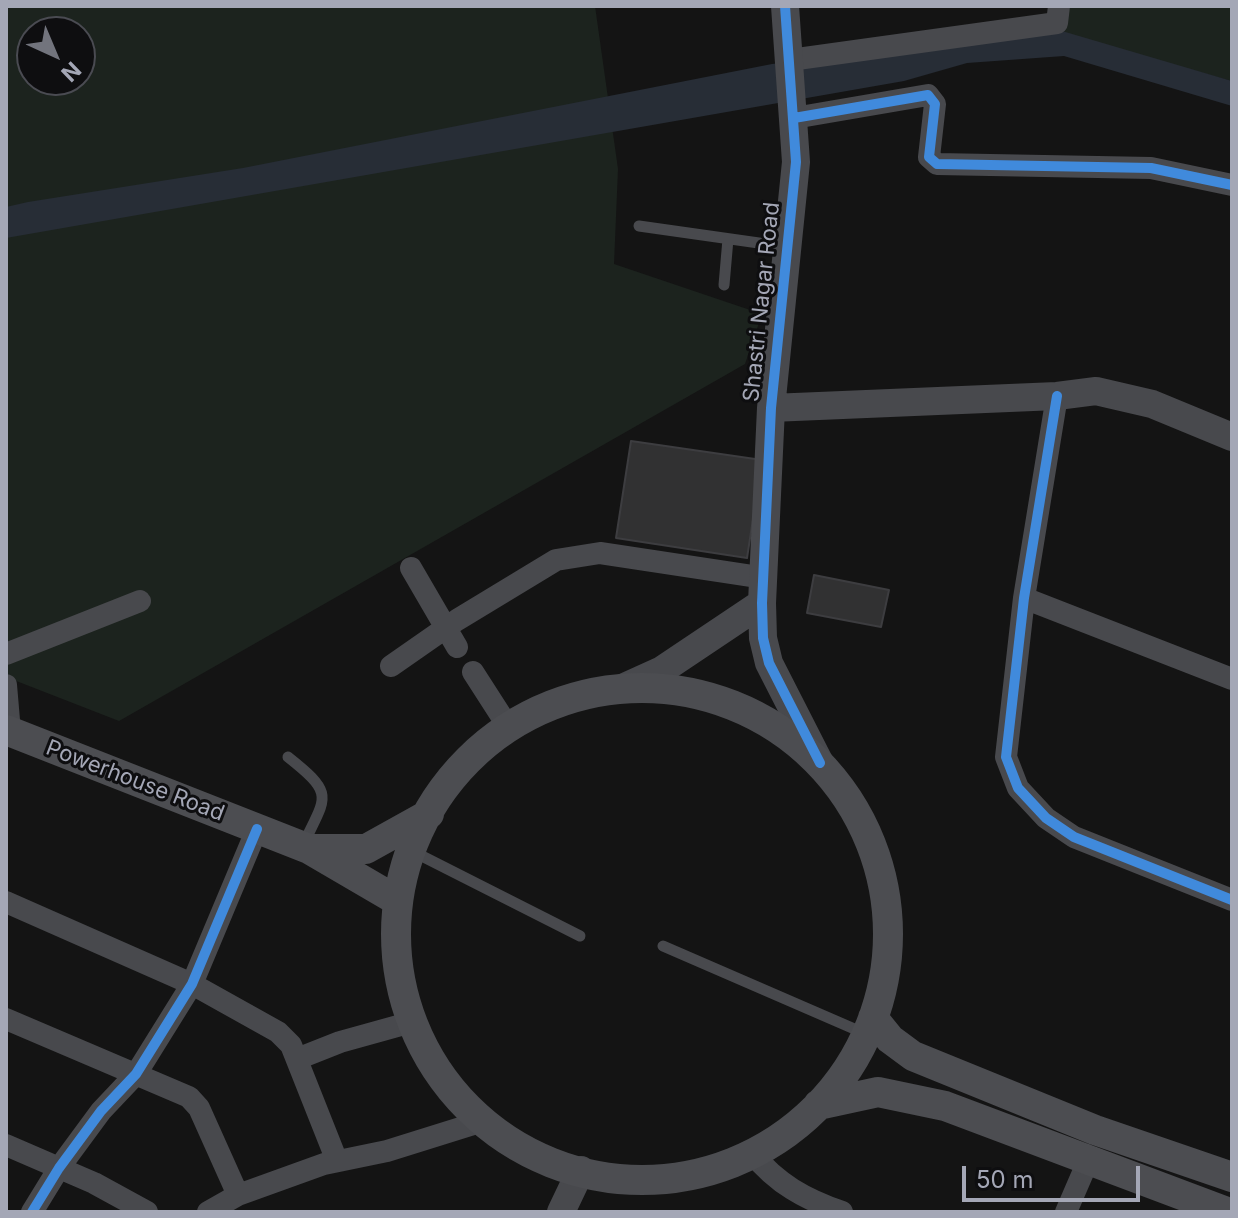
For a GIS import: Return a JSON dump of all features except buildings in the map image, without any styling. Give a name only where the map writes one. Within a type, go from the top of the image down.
[{"type":"main road","points":[[620,689],[680,690],[719,699],[776,725],[820,763],[847,796],[874,848],[888,916],[886,969],[859,1049],[818,1105],[788,1132],[743,1159],[702,1173],[663,1179],[623,1180],[542,1160],[498,1135],[460,1102],[428,1058],[407,1010],[397,957],[398,901],[417,835],[447,784],[480,749],[509,728],[555,704],[582,695],[620,689]]},
{"type":"main road","name":"Powerhouse Road","points":[[8,731],[306,848]]},
{"type":"main road","points":[[306,848],[366,849],[429,814]]},
{"type":"main road","points":[[306,848],[398,901]]},
{"type":"main road","points":[[869,1026],[913,1056],[1095,1130],[1232,1177]]},
{"type":"main road","points":[[818,1105],[878,1092],[945,1106],[1227,1212]]},
{"type":"street","name":"Shastri Nagar Road","points":[[785,6],[796,162],[771,408],[763,638],[769,663],[820,763]]},
{"type":"street","points":[[789,52],[1057,23],[1059,6]]},
{"type":"street","points":[[794,114],[928,95],[935,104],[929,157],[937,164],[1151,168],[1232,185]]},
{"type":"street","points":[[771,408],[1057,396],[1096,391],[1152,404],[1232,437]]},
{"type":"street","points":[[1057,396],[1024,598],[1006,757],[1018,788],[1046,818],[1074,837],[1232,900]]},
{"type":"street","points":[[391,666],[452,638],[556,560],[600,553],[763,591]]},
{"type":"street","points":[[411,568],[452,638]]},
{"type":"street","points":[[620,689],[662,670],[763,591]]},
{"type":"street","points":[[1024,598],[1232,679]]},
{"type":"street","points":[[6,654],[140,601]]},
{"type":"street","points":[[473,672],[509,728]]},
{"type":"street","points":[[6,685],[8,731]]},
{"type":"street","points":[[32,1212],[59,1168],[101,1111],[136,1074],[192,984],[257,829]]},
{"type":"street","points":[[6,902],[192,984],[278,1032],[291,1045],[337,1161]]},
{"type":"street","points":[[6,1019],[189,1097],[199,1108],[238,1195]]},
{"type":"street","points":[[297,1059],[340,1042],[412,1022]]},
{"type":"street","points":[[208,1212],[238,1195],[337,1161],[387,1151],[483,1121]]},
{"type":"street","points":[[6,1145],[147,1212]]},
{"type":"street","points":[[752,1153],[781,1184],[842,1212]]},
{"type":"street","points":[[1066,1212],[1088,1161]]},
{"type":"street","points":[[561,1212],[581,1170]]},
{"type":"lane","points":[[639,226],[788,247]]},
{"type":"lane","points":[[724,285],[728,239]]},
{"type":"lane","points":[[288,757],[323,791],[325,800],[306,848]]},
{"type":"lane","points":[[412,851],[580,936]]},
{"type":"lane","points":[[663,946],[869,1026]]},
{"type":"shaded area","points":[[6,6],[595,6],[618,169],[614,264],[762,314],[745,364],[119,721],[6,677]]},
{"type":"shaded area","points":[[1054,6],[1232,6],[1232,81],[1054,32]]},
{"type":"shaded area","points":[[1045,26],[1232,81],[1232,106],[1064,56],[967,63],[904,81],[6,238],[6,207],[28,202],[243,168],[772,64],[916,48]]},
{"type":"cycle path","points":[[785,6],[796,162],[771,408],[763,638],[769,663],[820,763]]},
{"type":"cycle path","points":[[794,118],[928,95],[935,104],[929,157],[937,164],[1151,168],[1232,185]]},
{"type":"cycle path","points":[[1057,396],[1024,598],[1006,757],[1018,788],[1046,818],[1074,837],[1232,900]]},
{"type":"cycle path","points":[[32,1212],[59,1168],[101,1111],[136,1074],[192,984],[257,829]]}]
